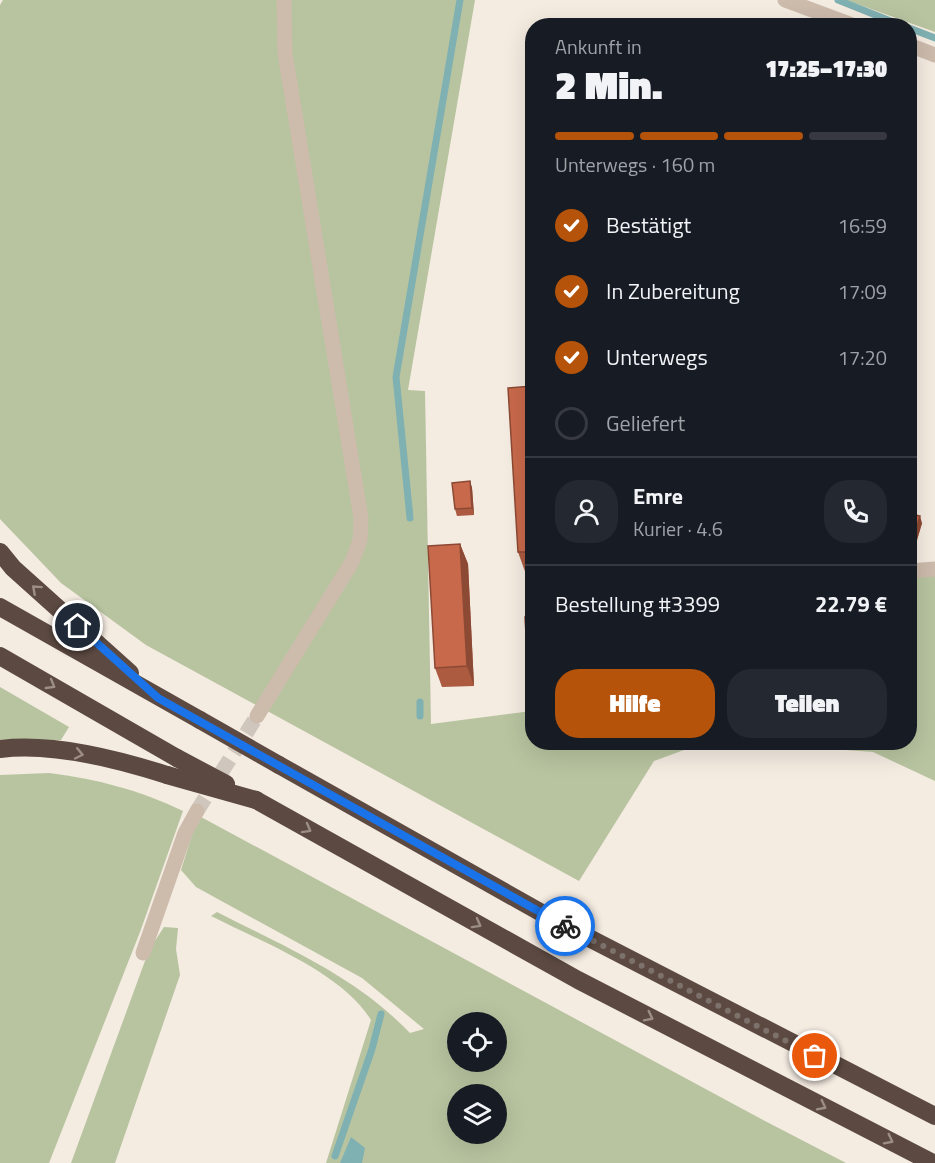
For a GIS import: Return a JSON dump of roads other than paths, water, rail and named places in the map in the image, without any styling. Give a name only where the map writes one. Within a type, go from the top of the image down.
[{"type":"highway","points":[[0,552],[13,568],[158,698]]},
{"type":"highway","points":[[0,607],[556,921],[935,1116]]},
{"type":"highway","points":[[0,656],[177,758],[578,980],[933,1163]]},
{"type":"highway","points":[[0,749],[70,752],[138,766],[256,800]]},
{"type":"street","points":[[257,716],[352,562],[360,540],[361,518],[285,53],[284,0]]},
{"type":"street","points":[[785,0],[833,18]]},
{"type":"street","points":[[917,48],[935,55]]},
{"type":"street","points":[[917,570],[935,569]]},
{"type":"street","points":[[143,953],[185,833],[197,811]]},
{"type":"water","points":[[351,1137],[365,1148],[362,1163],[340,1163]]},
{"type":"waterway","points":[[410,518],[396,377],[460,0]]},
{"type":"waterway","points":[[838,0],[883,18]]},
{"type":"waterway","points":[[917,31],[935,38]]},
{"type":"waterway","points":[[420,702],[420,716]]},
{"type":"waterway","points":[[335,1156],[372,1049],[381,1014]]},
{"type":"tunnel","points":[[197,811],[257,716]]}]
